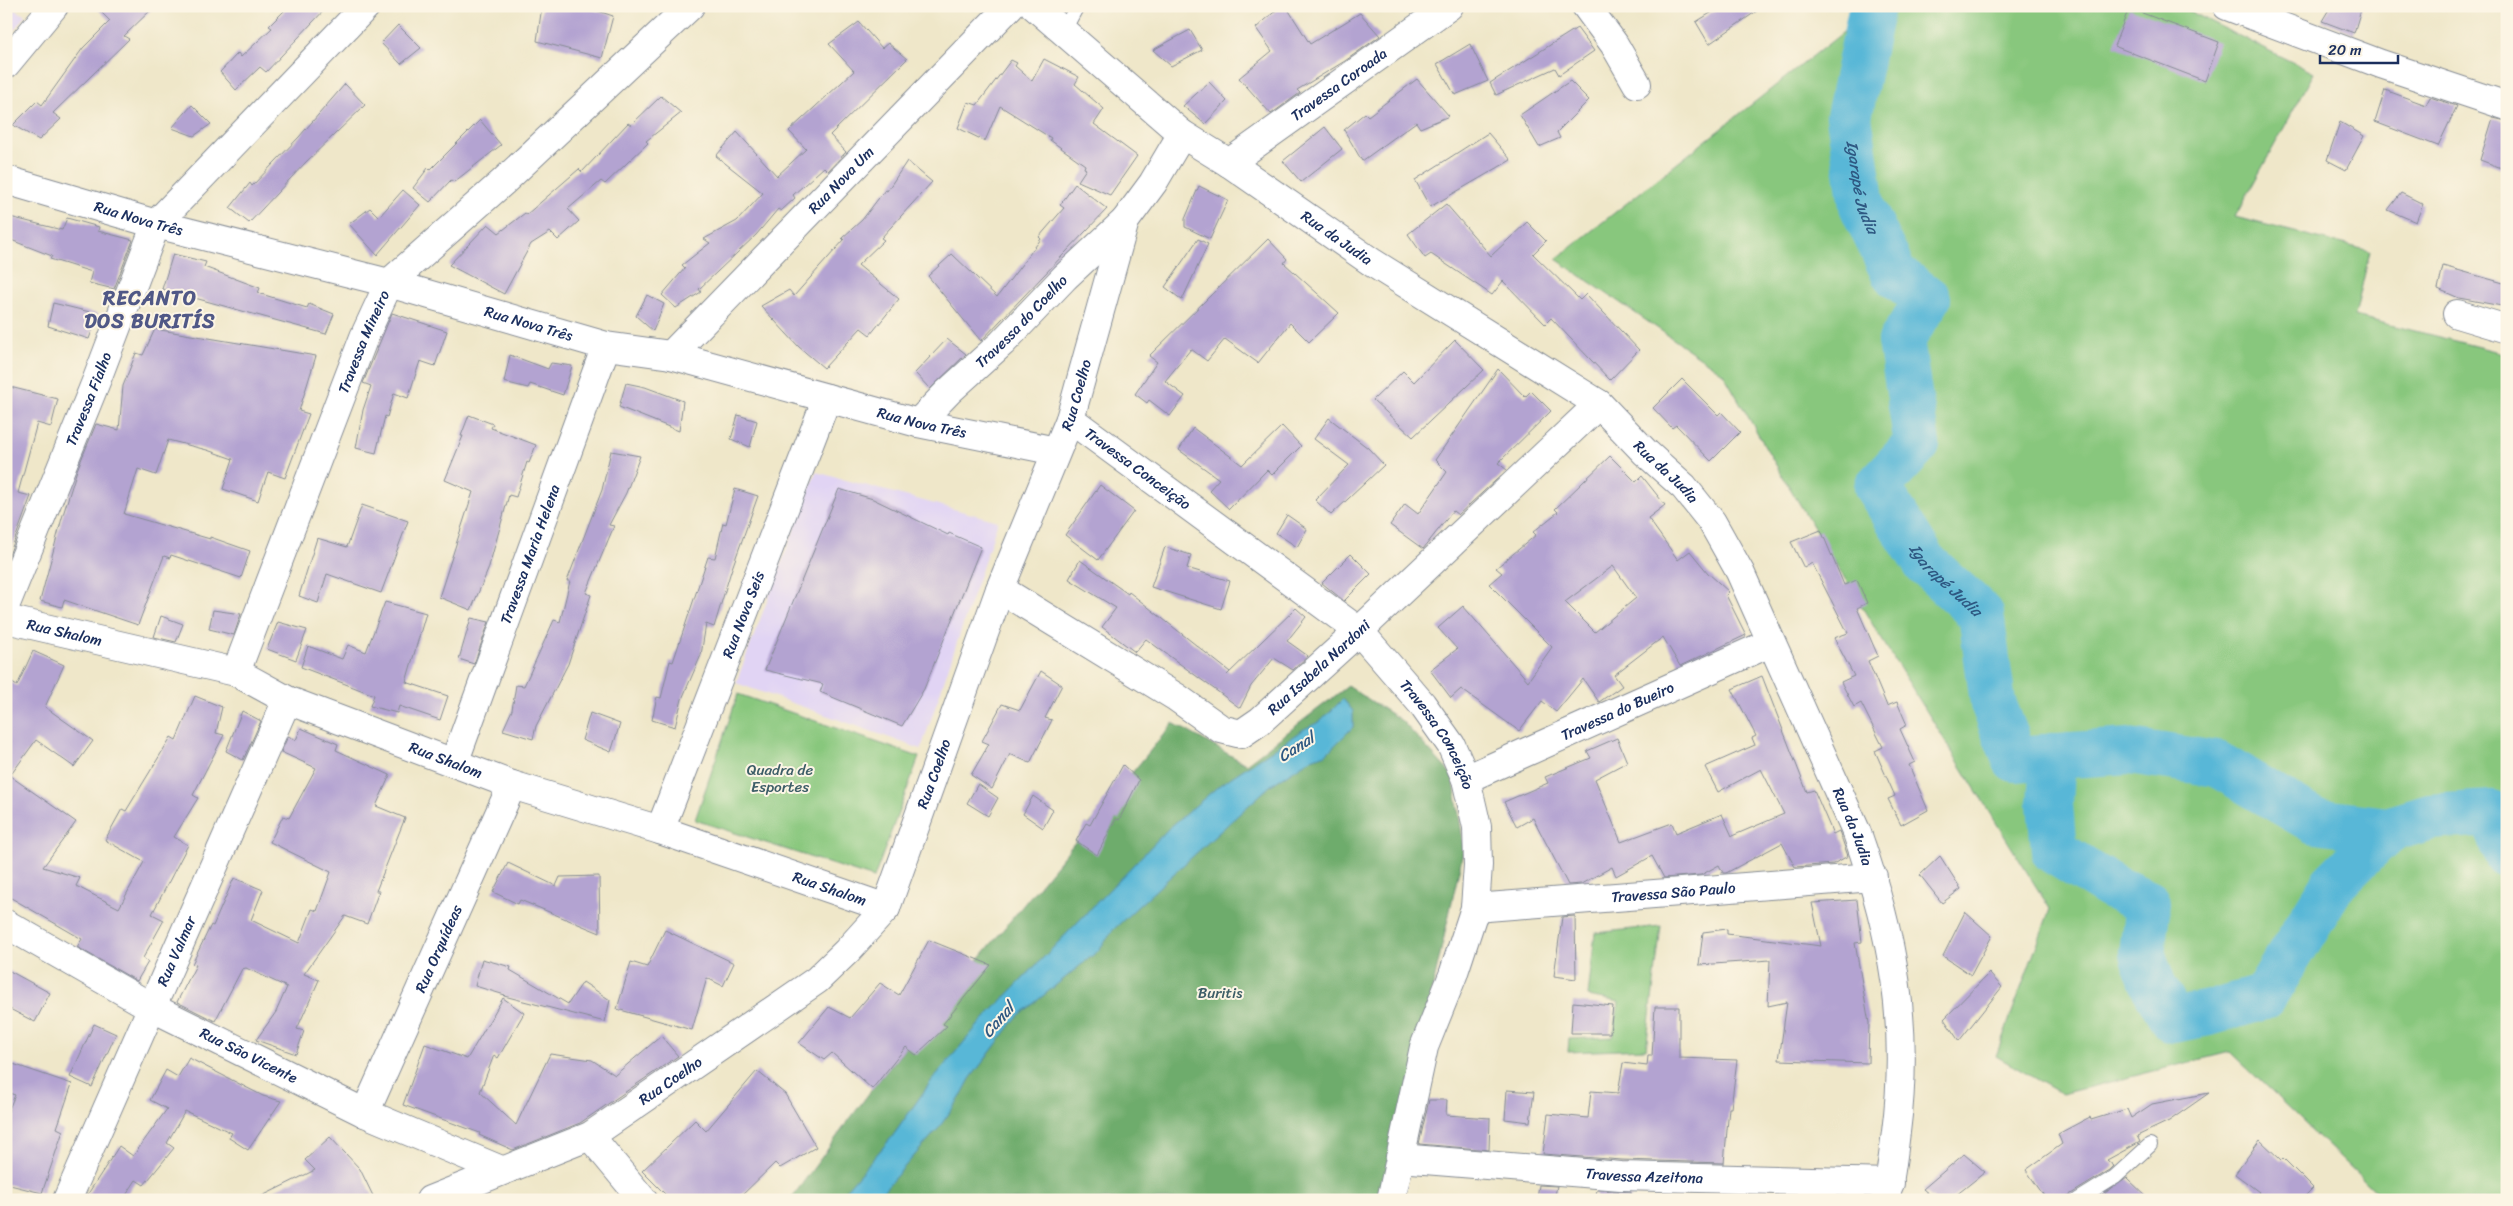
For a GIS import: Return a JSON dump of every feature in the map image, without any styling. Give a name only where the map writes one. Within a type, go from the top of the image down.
[{"type":"street","points":[[6,64],[54,6]]},
{"type":"street","name":"Travessa Fialho","points":[[6,604],[100,371],[156,224],[366,6]]},
{"type":"street","name":"Travessa Mineiro","points":[[236,672],[364,337],[389,284],[503,182],[690,6]]},
{"type":"street","name":"Rua Nova Um","points":[[671,355],[1010,6]]},
{"type":"street","name":"Rua da Judia","points":[[1034,6],[1182,134],[1229,163],[1373,263],[1599,404],[1684,487],[1712,522],[1740,572],[1857,833],[1889,936],[1899,1007],[1902,1086],[1887,1191]]},
{"type":"street","name":"Travessa Coroada","points":[[1229,163],[1448,6]]},
{"type":"street","points":[[1586,6],[1614,44],[1637,84]]},
{"type":"street","points":[[2227,6],[2381,64],[2507,106]]},
{"type":"street","name":"Rua Coelho","points":[[430,1200],[590,1136],[816,980],[847,951],[886,908],[1000,589],[1070,419],[1125,221],[1153,183],[1182,134]]},
{"type":"street","name":"Rua Nova Três","points":[[6,180],[156,224],[389,284],[606,346],[671,355],[918,423],[1056,451]]},
{"type":"street","name":"Travessa do Coelho","points":[[918,423],[948,392],[1002,343],[1065,276],[1125,221]]},
{"type":"street","points":[[2457,314],[2507,329]]},
{"type":"street","name":"Travessa Maria Helena","points":[[454,763],[606,346]]},
{"type":"street","name":"Rua Nova Seis","points":[[660,830],[827,398]]},
{"type":"street","name":"Rua Isabela Nardoni","points":[[1000,589],[1176,697],[1221,729],[1241,734],[1260,721],[1358,631],[1599,404]]},
{"type":"street","name":"Travessa Conceição","points":[[1070,419],[1358,631],[1422,704],[1451,745],[1466,779],[1477,827],[1478,865],[1475,908],[1453,975],[1424,1047],[1391,1200]]},
{"type":"street","name":"Rua Shalom","points":[[6,619],[236,672],[287,700],[512,785],[660,830],[886,908]]},
{"type":"street","name":"Travessa do Bueiro","points":[[1466,779],[1770,642]]},
{"type":"street","name":"Rua Valmar","points":[[67,1200],[287,700]]},
{"type":"street","name":"Rua Orquídeas","points":[[365,1113],[512,785]]},
{"type":"street","name":"Travessa São Paulo","points":[[1475,908],[1872,877]]},
{"type":"street","name":"Rua São Vicente","points":[[6,924],[152,1008],[365,1113],[501,1170]]},
{"type":"street","points":[[590,1136],[643,1200]]},
{"type":"street","name":"Travessa Azeitona","points":[[1400,1158],[1621,1176],[1887,1191]]},
{"type":"lane","points":[[1063,32],[1077,6]]},
{"type":"lane","points":[[2078,1200],[2115,1177],[2150,1145]]},
{"type":"shaded area","points":[[6,6],[25,15],[6,41]]},
{"type":"shaded area","points":[[816,472],[998,521],[921,749],[736,683]]},
{"type":"green space","points":[[1850,6],[2179,6],[2314,73],[2235,217],[2370,251],[2355,316],[2507,354],[2507,1200],[2385,1200],[2230,1052],[2062,1094],[1996,1056],[2050,909],[1879,635],[1773,460],[1723,373],[1556,259],[1856,22]]},
{"type":"green space","name":"Buritis","points":[[1348,686],[1402,721],[1453,776],[1464,848],[1385,1200],[790,1200],[872,1089],[1173,723],[1246,764]]},
{"type":"green space","name":"Quadra de Esportes","points":[[738,694],[919,757],[874,878],[695,820]]},
{"type":"green space","points":[[1661,926],[1646,1049],[1568,1052],[1569,1039],[1613,1037],[1619,1002],[1588,996],[1595,933]]},
{"type":"water","name":"Canal","points":[[1343,699],[1353,711],[1353,727],[1326,754],[1311,759],[1271,785],[1113,930],[1098,951],[1017,1017],[970,1079],[960,1098],[938,1129],[875,1200],[837,1200],[892,1137],[932,1080],[980,1023],[1169,828],[1221,784],[1304,729],[1321,721]]},
{"type":"building","points":[[95,6],[155,6],[124,36],[129,39],[53,113],[61,119],[39,140],[13,125],[37,101],[42,105],[83,48],[110,21]]},
{"type":"building","points":[[289,6],[328,6],[266,72],[260,67],[236,90],[220,72],[238,53],[241,57],[272,28],[269,26]]},
{"type":"building","points":[[542,6],[583,6],[613,16],[602,58],[537,41]]},
{"type":"building","points":[[1281,6],[1286,6],[1310,44],[1360,13],[1380,36],[1345,61],[1297,90],[1300,93],[1271,114],[1239,78],[1272,51],[1256,28]]},
{"type":"building","points":[[1722,6],[1764,6],[1709,44],[1696,22]]},
{"type":"building","points":[[2331,6],[2362,6],[2354,33],[2322,21]]},
{"type":"building","points":[[2129,8],[2219,42],[2205,81],[2114,46]]},
{"type":"building","points":[[859,22],[882,48],[888,43],[907,59],[830,135],[846,152],[828,171],[824,167],[793,195],[795,198],[781,211],[778,209],[756,235],[699,289],[701,292],[676,308],[662,295],[685,268],[682,265],[710,243],[704,239],[737,221],[763,193],[716,156],[737,132],[777,176],[806,149],[789,131],[854,71],[829,44]]},
{"type":"building","points":[[398,25],[421,48],[401,64],[381,43]]},
{"type":"building","points":[[1577,28],[1594,51],[1559,75],[1555,68],[1496,95],[1490,83]]},
{"type":"building","points":[[1190,30],[1202,50],[1171,66],[1153,50]]},
{"type":"building","points":[[1470,44],[1488,81],[1455,95],[1437,64]]},
{"type":"building","points":[[1044,59],[1079,77],[1075,84],[1104,109],[1094,124],[1137,156],[1110,195],[1078,181],[1086,169],[1084,168],[1085,165],[1050,140],[1051,138],[1000,106],[985,141],[958,128],[968,102],[977,105],[1011,60],[1017,63],[1015,66],[1032,81]]},
{"type":"building","points":[[1417,79],[1449,116],[1420,128],[1416,122],[1362,161],[1344,130],[1365,113],[1368,116]]},
{"type":"building","points":[[1570,81],[1589,100],[1557,132],[1560,138],[1539,147],[1520,115]]},
{"type":"building","points":[[1209,82],[1227,101],[1205,124],[1183,106]]},
{"type":"building","points":[[345,84],[365,105],[305,163],[249,223],[230,208],[250,183],[252,186],[299,137]]},
{"type":"building","points":[[2385,90],[2426,105],[2430,97],[2457,106],[2438,146],[2375,122]]},
{"type":"building","points":[[661,96],[681,113],[646,141],[648,143],[605,184],[601,181],[568,209],[579,221],[558,240],[550,232],[531,244],[504,294],[449,265],[488,224],[499,233],[525,213],[526,215],[579,169],[582,172],[628,123],[631,125]]},
{"type":"building","points":[[192,105],[211,124],[194,136],[172,128]]},
{"type":"building","points":[[2493,118],[2507,121],[2507,170],[2480,160]]},
{"type":"building","points":[[480,120],[501,145],[454,182],[451,180],[430,202],[413,188],[428,168],[430,170]]},
{"type":"building","points":[[2340,122],[2364,136],[2346,170],[2327,160]]},
{"type":"building","points":[[1325,127],[1342,149],[1301,182],[1283,161]]},
{"type":"building","points":[[1488,133],[1511,160],[1430,207],[1415,180]]},
{"type":"building","points":[[907,161],[932,182],[881,238],[884,240],[858,265],[899,299],[870,335],[861,328],[824,368],[799,347],[761,306],[789,290],[794,296],[844,240],[842,238],[862,220],[885,190],[887,191]]},
{"type":"building","points":[[1075,184],[1107,209],[981,341],[928,276],[952,254],[997,297],[1041,239],[1039,237],[1064,208],[1060,205]]},
{"type":"building","points":[[1199,186],[1228,200],[1210,239],[1185,227],[1185,219]]},
{"type":"building","points":[[403,190],[420,205],[377,255],[349,224],[370,208],[379,217]]},
{"type":"building","points":[[2401,193],[2423,204],[2416,222],[2388,210]]},
{"type":"building","points":[[1446,204],[1491,256],[1527,222],[1546,241],[1533,254],[1580,300],[1586,294],[1639,350],[1610,380],[1551,318],[1545,324],[1503,281],[1492,295],[1431,254],[1425,258],[1408,234]]},
{"type":"building","points":[[6,216],[62,230],[67,218],[99,227],[98,231],[133,240],[114,289],[89,283],[92,272],[50,259],[52,256],[6,238]]},
{"type":"building","points":[[1198,239],[1208,244],[1182,300],[1165,287]]},
{"type":"building","points":[[1268,239],[1287,259],[1284,263],[1339,313],[1309,342],[1290,323],[1258,363],[1225,339],[1207,361],[1191,349],[1165,381],[1185,396],[1170,416],[1149,400],[1147,403],[1135,394],[1157,362],[1149,356]]},
{"type":"building","points":[[173,254],[206,262],[204,267],[260,288],[258,293],[307,308],[309,304],[334,314],[326,334],[162,289]]},
{"type":"building","points":[[2443,266],[2507,284],[2507,307],[2459,298],[2438,289]]},
{"type":"building","points":[[647,295],[664,304],[653,331],[636,316]]},
{"type":"building","points":[[53,303],[98,314],[89,339],[48,326]]},
{"type":"building","points":[[392,313],[447,331],[435,366],[420,361],[408,398],[394,393],[387,417],[385,416],[376,453],[356,448],[363,410],[371,386],[363,383]]},
{"type":"building","points":[[155,329],[316,356],[299,411],[309,414],[285,478],[268,472],[258,501],[223,489],[233,459],[207,450],[168,440],[156,475],[138,469],[124,514],[210,539],[210,537],[250,551],[241,578],[171,555],[170,558],[164,556],[138,625],[64,600],[62,607],[40,601],[77,470],[96,424],[119,430],[123,386],[136,353],[143,355]]},
{"type":"building","points":[[947,339],[966,354],[930,389],[915,373]]},
{"type":"building","points":[[1455,340],[1484,370],[1413,437],[1373,400],[1403,371],[1414,382]]},
{"type":"building","points":[[510,355],[548,369],[551,363],[572,366],[563,395],[530,384],[528,388],[504,382]]},
{"type":"building","points":[[1498,369],[1525,397],[1531,391],[1551,411],[1498,463],[1507,470],[1458,515],[1453,511],[1423,549],[1390,525],[1405,504],[1418,514],[1447,472],[1435,460]]},
{"type":"building","points":[[1682,379],[1718,415],[1721,412],[1740,432],[1711,461],[1676,425],[1672,428],[1653,408]]},
{"type":"building","points":[[626,383],[645,387],[683,401],[679,431],[619,407]]},
{"type":"building","points":[[6,386],[58,399],[51,427],[37,423],[18,493],[31,496],[8,558]]},
{"type":"building","points":[[469,415],[493,424],[491,428],[536,445],[529,463],[527,462],[516,497],[509,495],[488,570],[471,610],[439,597],[473,492],[445,480],[463,436],[461,436]]},
{"type":"building","points":[[738,415],[757,421],[750,447],[731,439]]},
{"type":"building","points":[[1329,418],[1368,448],[1384,465],[1331,515],[1315,500],[1349,465],[1314,439]]},
{"type":"building","points":[[1282,426],[1301,446],[1272,475],[1267,470],[1229,509],[1209,490],[1219,479],[1179,450],[1193,428],[1242,465]]},
{"type":"building","points":[[611,451],[640,456],[626,493],[609,525],[614,526],[586,593],[591,595],[568,664],[536,726],[533,739],[503,730],[512,710],[516,685],[524,686],[554,620],[560,622],[570,581],[567,581],[602,490]]},
{"type":"building","points":[[1610,456],[1636,482],[1642,476],[1665,505],[1648,518],[1678,560],[1690,551],[1708,573],[1729,592],[1726,595],[1746,635],[1680,666],[1663,637],[1614,675],[1622,686],[1599,702],[1583,679],[1556,712],[1542,701],[1519,731],[1461,689],[1451,698],[1430,670],[1457,649],[1438,628],[1463,606],[1528,681],[1552,647],[1489,584],[1502,573],[1496,568],[1536,535],[1533,532],[1558,512],[1555,509]],"holes":[[[1613,566],[1636,598],[1595,632],[1565,602]]]},
{"type":"building","points":[[1100,485],[1134,511],[1098,560],[1065,535]]},
{"type":"building","points":[[735,489],[758,496],[731,571],[714,627],[706,624],[701,655],[682,699],[675,727],[652,720],[657,697],[661,698],[670,661],[673,662],[708,557],[715,558],[723,523],[726,524]]},
{"type":"building","points":[[839,489],[873,499],[948,535],[949,533],[981,547],[924,689],[902,726],[820,692],[823,684],[765,670]]},
{"type":"building","points":[[362,505],[408,521],[381,593],[327,574],[318,603],[299,596],[317,538],[347,547]]},
{"type":"building","points":[[1287,515],[1307,529],[1297,547],[1276,533]]},
{"type":"building","points":[[1821,530],[1844,585],[1857,580],[1867,603],[1857,608],[1878,656],[1868,661],[1887,706],[1897,702],[1907,725],[1900,729],[1915,762],[1909,765],[1928,810],[1901,825],[1888,799],[1895,796],[1875,751],[1883,747],[1861,703],[1854,707],[1841,682],[1854,676],[1834,638],[1848,633],[1812,563],[1804,568],[1791,542]]},
{"type":"building","points":[[1165,547],[1191,555],[1187,568],[1230,581],[1221,609],[1151,587]]},
{"type":"building","points":[[1351,554],[1371,574],[1344,601],[1322,583]]},
{"type":"building","points":[[1080,560],[1128,594],[1129,592],[1230,672],[1227,675],[1296,608],[1306,617],[1287,641],[1308,656],[1293,670],[1274,658],[1251,686],[1240,708],[1146,639],[1135,652],[1102,627],[1116,608],[1069,579]]},
{"type":"building","points":[[385,602],[426,613],[406,682],[448,696],[440,720],[399,706],[397,713],[370,706],[374,695],[301,667],[308,646],[342,659],[348,645],[366,652]]},
{"type":"building","points":[[213,610],[241,614],[234,635],[209,629]]},
{"type":"building","points":[[161,616],[183,624],[176,642],[154,637]]},
{"type":"building","points":[[471,618],[489,622],[474,664],[459,659]]},
{"type":"building","points":[[278,622],[307,630],[296,660],[267,649]]},
{"type":"building","points":[[33,651],[64,665],[45,707],[93,741],[74,767],[36,740],[10,776],[76,822],[43,867],[80,878],[76,886],[119,908],[144,862],[105,840],[122,809],[126,811],[171,737],[176,740],[195,696],[222,707],[216,733],[224,735],[193,795],[198,798],[174,837],[188,845],[152,914],[164,920],[143,958],[148,962],[137,981],[77,947],[82,939],[6,895],[6,679],[17,686]]},
{"type":"building","points":[[1041,671],[1062,685],[1045,718],[1052,720],[1030,763],[1010,754],[992,789],[971,775],[989,744],[982,741],[1002,704],[1020,710]]},
{"type":"building","points":[[1762,676],[1807,792],[1814,790],[1833,834],[1839,831],[1848,856],[1833,864],[1795,867],[1782,843],[1726,873],[1723,873],[1719,865],[1701,875],[1664,878],[1652,856],[1616,876],[1612,867],[1581,884],[1568,885],[1533,818],[1517,827],[1504,802],[1548,783],[1545,777],[1591,758],[1587,751],[1617,738],[1627,762],[1595,779],[1621,842],[1672,823],[1676,833],[1722,814],[1732,836],[1784,814],[1761,769],[1718,792],[1705,767],[1755,745],[1752,738],[1756,736],[1732,689]]},
{"type":"building","points":[[242,711],[261,721],[243,760],[226,751]]},
{"type":"building","points":[[590,713],[620,724],[611,752],[582,740]]},
{"type":"building","points":[[301,728],[338,744],[336,750],[390,775],[376,806],[405,818],[376,891],[379,891],[367,924],[345,916],[304,974],[319,980],[297,1029],[304,1031],[296,1054],[256,1040],[276,1012],[287,987],[246,968],[242,969],[215,1021],[177,1002],[196,965],[192,964],[211,925],[213,926],[234,878],[263,890],[251,920],[299,943],[312,909],[317,911],[331,872],[270,842],[283,816],[289,818],[316,768],[281,752],[288,736],[296,740]]},
{"type":"building","points":[[1123,765],[1139,780],[1119,820],[1116,819],[1097,855],[1076,841],[1086,823],[1090,825]]},
{"type":"building","points":[[978,784],[998,798],[988,816],[967,803]]},
{"type":"building","points":[[1033,796],[1053,810],[1043,828],[1023,814]]},
{"type":"building","points":[[1940,856],[1961,889],[1942,903],[1920,875]]},
{"type":"building","points":[[508,863],[556,886],[560,877],[599,876],[600,933],[520,900],[518,904],[493,892]]},
{"type":"building","points":[[1857,900],[1862,942],[1855,943],[1869,1023],[1868,1063],[1779,1060],[1787,1002],[1768,1006],[1770,960],[1699,965],[1703,932],[1727,929],[1727,934],[1821,946],[1812,903]]},
{"type":"building","points":[[1965,912],[1992,936],[1971,975],[1943,956]]},
{"type":"building","points":[[1575,916],[1576,979],[1554,976],[1562,917]]},
{"type":"building","points":[[665,930],[734,963],[723,986],[707,978],[692,1030],[617,1009],[631,962],[647,967]]},
{"type":"building","points":[[929,940],[991,965],[943,1024],[947,1026],[916,1055],[906,1047],[872,1089],[832,1053],[824,1060],[799,1043],[829,1007],[850,1018],[880,983],[899,995]]},
{"type":"building","points":[[482,959],[511,967],[510,970],[568,1004],[583,982],[610,1000],[605,1022],[504,996],[475,986]]},
{"type":"building","points":[[6,969],[50,993],[35,1022],[6,1007]]},
{"type":"building","points":[[1989,973],[2002,987],[1959,1041],[1944,1019]]},
{"type":"building","points":[[503,998],[524,1013],[498,1058],[494,1055],[480,1092],[516,1125],[550,1054],[592,1060],[615,1075],[661,1036],[678,1056],[580,1123],[513,1150],[479,1135],[480,1133],[403,1105],[425,1044],[467,1059]]},
{"type":"building","points":[[1573,1002],[1613,1006],[1610,1033],[1571,1033]]},
{"type":"building","points":[[1655,1007],[1679,1007],[1679,1058],[1737,1060],[1731,1108],[1729,1108],[1724,1163],[1622,1160],[1543,1154],[1548,1114],[1588,1118],[1591,1091],[1618,1093],[1623,1063],[1647,1066],[1648,1056],[1652,1056]]},
{"type":"building","points":[[94,1024],[116,1034],[92,1087],[70,1077]]},
{"type":"building","points":[[189,1058],[263,1096],[281,1101],[248,1150],[229,1138],[232,1133],[185,1111],[167,1143],[174,1148],[144,1185],[136,1180],[123,1200],[84,1200],[119,1146],[133,1156],[167,1109],[150,1100],[166,1070],[178,1077]]},
{"type":"building","points":[[13,1064],[72,1084],[57,1128],[63,1131],[42,1193],[6,1184],[6,1116],[15,1095],[6,1092],[6,1085]]},
{"type":"building","points":[[757,1071],[785,1094],[816,1147],[780,1168],[775,1163],[737,1200],[671,1200],[642,1171],[695,1120],[706,1131]]},
{"type":"building","points":[[1507,1090],[1534,1092],[1530,1122],[1505,1119]]},
{"type":"building","points":[[2209,1093],[2169,1121],[2137,1136],[2140,1142],[2107,1160],[2114,1166],[2110,1170],[2061,1200],[2047,1200],[2026,1170],[2062,1144],[2058,1134],[2090,1117],[2091,1120],[2127,1109],[2131,1118],[2152,1104]]},
{"type":"building","points":[[1429,1100],[1447,1100],[1446,1115],[1490,1118],[1489,1150],[1419,1144]]},
{"type":"building","points":[[330,1137],[360,1169],[375,1200],[254,1200],[315,1170],[305,1160]]},
{"type":"building","points":[[2260,1140],[2281,1160],[2283,1158],[2313,1188],[2301,1200],[2254,1200],[2259,1192],[2235,1174]]},
{"type":"building","points":[[1964,1154],[1985,1172],[1950,1200],[1936,1200],[1923,1189]]},
{"type":"building","points":[[2127,1178],[2150,1200],[2110,1200],[2105,1193]]},
{"type":"building","points":[[1539,1185],[1557,1186],[1554,1200],[1537,1200]]},
{"type":"building","points":[[1597,1190],[1631,1192],[1631,1200],[1595,1200]]},
{"type":"waterway","name":"Igarapé Judia","points":[[1872,6],[1849,117],[1862,206],[1894,274],[1928,299],[1901,341],[1917,444],[1877,487],[1926,564],[1981,614],[1993,703],[2015,759],[2129,751],[2217,764],[2315,821],[2388,830],[2430,817],[2492,813],[2507,855]]},
{"type":"waterway","points":[[2053,756],[2050,804],[2054,851],[2110,886],[2148,903],[2142,953],[2154,987],[2173,1020],[2209,1013],[2264,997],[2333,884],[2375,842],[2394,828]]},
{"type":"district","name":"RECANTO DOS BURITÍS","points":[[150,310]]}]
